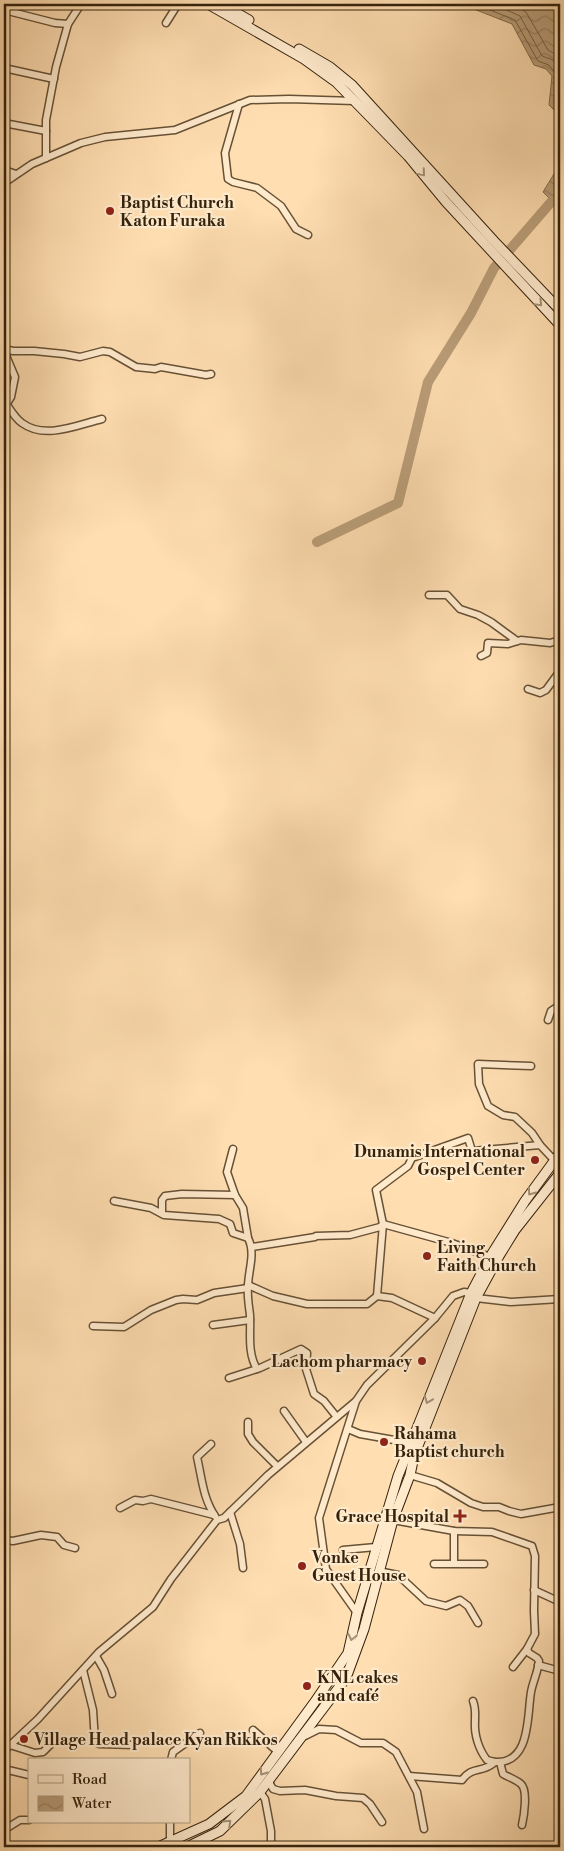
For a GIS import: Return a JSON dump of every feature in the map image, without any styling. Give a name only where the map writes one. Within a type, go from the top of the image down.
[{"type":"main road","points":[[208,4],[304,59],[336,82],[491,244],[526,273],[560,310]]},
{"type":"main road","points":[[221,4],[330,67],[352,85],[491,244],[517,280],[560,325]]},
{"type":"main road","points":[[158,1847],[209,1824],[246,1796],[348,1653],[376,1546],[410,1445],[490,1257],[525,1201],[557,1157]]},
{"type":"main road","points":[[187,1847],[220,1832],[260,1792],[346,1678],[364,1629],[378,1571],[386,1550],[393,1520],[410,1475],[414,1456],[473,1296],[515,1230],[560,1173]]},
{"type":"street","points":[[46,158],[46,120],[54,78],[68,24],[81,4]]},
{"type":"street","points":[[166,23],[178,4]]},
{"type":"street","points":[[4,10],[55,23],[68,24]]},
{"type":"street","points":[[4,68],[54,78]]},
{"type":"street","points":[[4,183],[16,174],[46,158],[81,143],[105,137],[175,130],[250,100],[356,101]]},
{"type":"street","points":[[239,104],[225,154],[228,179],[257,188],[281,206],[296,229],[308,235]]},
{"type":"street","points":[[4,123],[46,131]]},
{"type":"street","points":[[4,170],[16,174]]},
{"type":"street","points":[[4,350],[34,351],[80,357],[110,352],[136,367],[155,369],[161,367],[206,375],[211,374]]},
{"type":"street","points":[[4,350],[16,377],[11,398],[5,407],[21,423],[49,432],[102,419]]},
{"type":"street","points":[[429,595],[447,595],[460,609],[491,622],[517,641]]},
{"type":"street","points":[[482,656],[487,653],[488,643],[508,644],[521,640],[550,643],[560,640]]},
{"type":"street","points":[[528,689],[540,693],[546,690],[560,671]]},
{"type":"street","points":[[548,1020],[551,1011],[560,1005]]},
{"type":"street","points":[[531,1066],[478,1064],[479,1084],[488,1106],[503,1115],[515,1118],[532,1133],[540,1145],[557,1157]]},
{"type":"street","points":[[377,1296],[383,1224],[376,1190],[408,1166],[412,1158],[468,1138],[472,1151],[540,1145]]},
{"type":"street","points":[[233,1149],[227,1172],[235,1195],[243,1208],[248,1238],[252,1247],[248,1287],[250,1345],[254,1365],[257,1369]]},
{"type":"street","points":[[162,1213],[162,1200],[165,1196],[182,1194],[235,1195]]},
{"type":"street","points":[[114,1201],[151,1208],[162,1213],[218,1219],[230,1224],[233,1233],[248,1238]]},
{"type":"street","points":[[252,1247],[316,1236],[350,1235],[380,1227],[383,1224]]},
{"type":"street","points":[[383,1224],[452,1242],[490,1257]]},
{"type":"street","points":[[93,1326],[124,1327],[151,1310],[176,1300],[197,1300],[214,1292],[248,1287],[273,1296],[307,1304],[367,1304],[377,1296],[392,1298],[435,1318]]},
{"type":"street","points":[[120,1508],[135,1500],[151,1499],[224,1518],[277,1466],[356,1400],[367,1385],[435,1318],[453,1296],[464,1292],[473,1296],[511,1302],[560,1299]]},
{"type":"street","points":[[213,1325],[250,1320]]},
{"type":"street","points":[[229,1378],[257,1369],[301,1349],[304,1350],[307,1353],[306,1369],[314,1394],[324,1401],[336,1416]]},
{"type":"street","points":[[356,1400],[319,1518],[326,1569],[357,1613]]},
{"type":"street","points":[[284,1411],[306,1442]]},
{"type":"street","points":[[248,1422],[248,1434],[253,1442],[277,1466]]},
{"type":"street","points":[[348,1429],[360,1434],[410,1445]]},
{"type":"street","points":[[211,1444],[197,1457],[202,1489],[215,1517]]},
{"type":"street","points":[[410,1475],[437,1483],[471,1503],[483,1507],[499,1506],[521,1514],[560,1507]]},
{"type":"street","points":[[230,1512],[240,1544],[243,1568]]},
{"type":"street","points":[[4,1751],[38,1719],[96,1656],[153,1607],[215,1517]]},
{"type":"street","points":[[393,1520],[454,1531],[492,1532],[532,1546],[535,1556],[535,1634],[528,1649],[513,1667]]},
{"type":"street","points":[[454,1531],[454,1563]]},
{"type":"street","points":[[4,1540],[13,1541],[41,1535],[56,1537],[64,1545],[75,1548]]},
{"type":"street","points":[[343,1550],[376,1546]]},
{"type":"street","points":[[434,1564],[484,1564]]},
{"type":"street","points":[[378,1571],[398,1575],[426,1601],[446,1606],[460,1600],[464,1602],[478,1623]]},
{"type":"street","points":[[534,1590],[560,1602]]},
{"type":"street","points":[[409,1776],[462,1780],[468,1773],[488,1768],[497,1762],[512,1758],[518,1752],[525,1740],[532,1690],[538,1665],[537,1658],[529,1653],[528,1649]]},
{"type":"street","points":[[96,1656],[104,1670],[112,1694]]},
{"type":"street","points":[[538,1665],[560,1671]]},
{"type":"street","points":[[83,1670],[93,1710],[95,1742],[99,1744],[134,1745]]},
{"type":"street","points":[[473,1701],[476,1711],[474,1722],[482,1753],[487,1760],[497,1762]]},
{"type":"street","points":[[298,1742],[319,1729],[336,1730],[361,1743],[383,1743],[396,1752],[417,1792],[424,1829]]},
{"type":"street","points":[[252,1730],[277,1751]]},
{"type":"street","points":[[171,1758],[173,1752],[200,1733]]},
{"type":"street","points":[[10,1745],[35,1754],[43,1752],[53,1742]]},
{"type":"street","points":[[497,1762],[503,1774],[521,1784],[523,1788],[526,1803],[522,1825]]},
{"type":"street","points":[[4,1769],[28,1775]]},
{"type":"street","points":[[270,1779],[273,1789],[280,1791],[305,1790],[336,1796],[363,1798],[370,1804],[382,1822]]},
{"type":"street","points":[[260,1792],[265,1799],[271,1831],[271,1847]]},
{"type":"street","points":[[4,1830],[20,1820],[28,1820]]},
{"type":"street","points":[[170,1824],[170,1842]]},
{"type":"water","points":[[461,4],[560,4],[560,116],[549,105],[552,76],[546,69],[534,65],[512,24]]},
{"type":"water","points":[[560,164],[560,209],[543,192]]},
{"type":"waterway","points":[[317,542],[398,503],[428,382],[471,313],[494,268],[552,201]]},
{"type":"place","name":"Baptist Church Katon Furaka","points":[[110,211]]},
{"type":"place","name":"Dunamis International Gospel Center","points":[[535,1160]]},
{"type":"place","name":"Living Faith Church","points":[[427,1256]]},
{"type":"place","name":"Lachom pharmacy","points":[[422,1361]]},
{"type":"place","name":"Rahama Baptist church","points":[[384,1442]]},
{"type":"place","name":"Grace Hospital","points":[[460,1516]]},
{"type":"place","name":"Vonke Guest House","points":[[302,1566]]},
{"type":"place","name":"KNL cakes and café","points":[[307,1686]]},
{"type":"place","name":"Village Head palace Kyan Rikkos","points":[[24,1739]]}]
